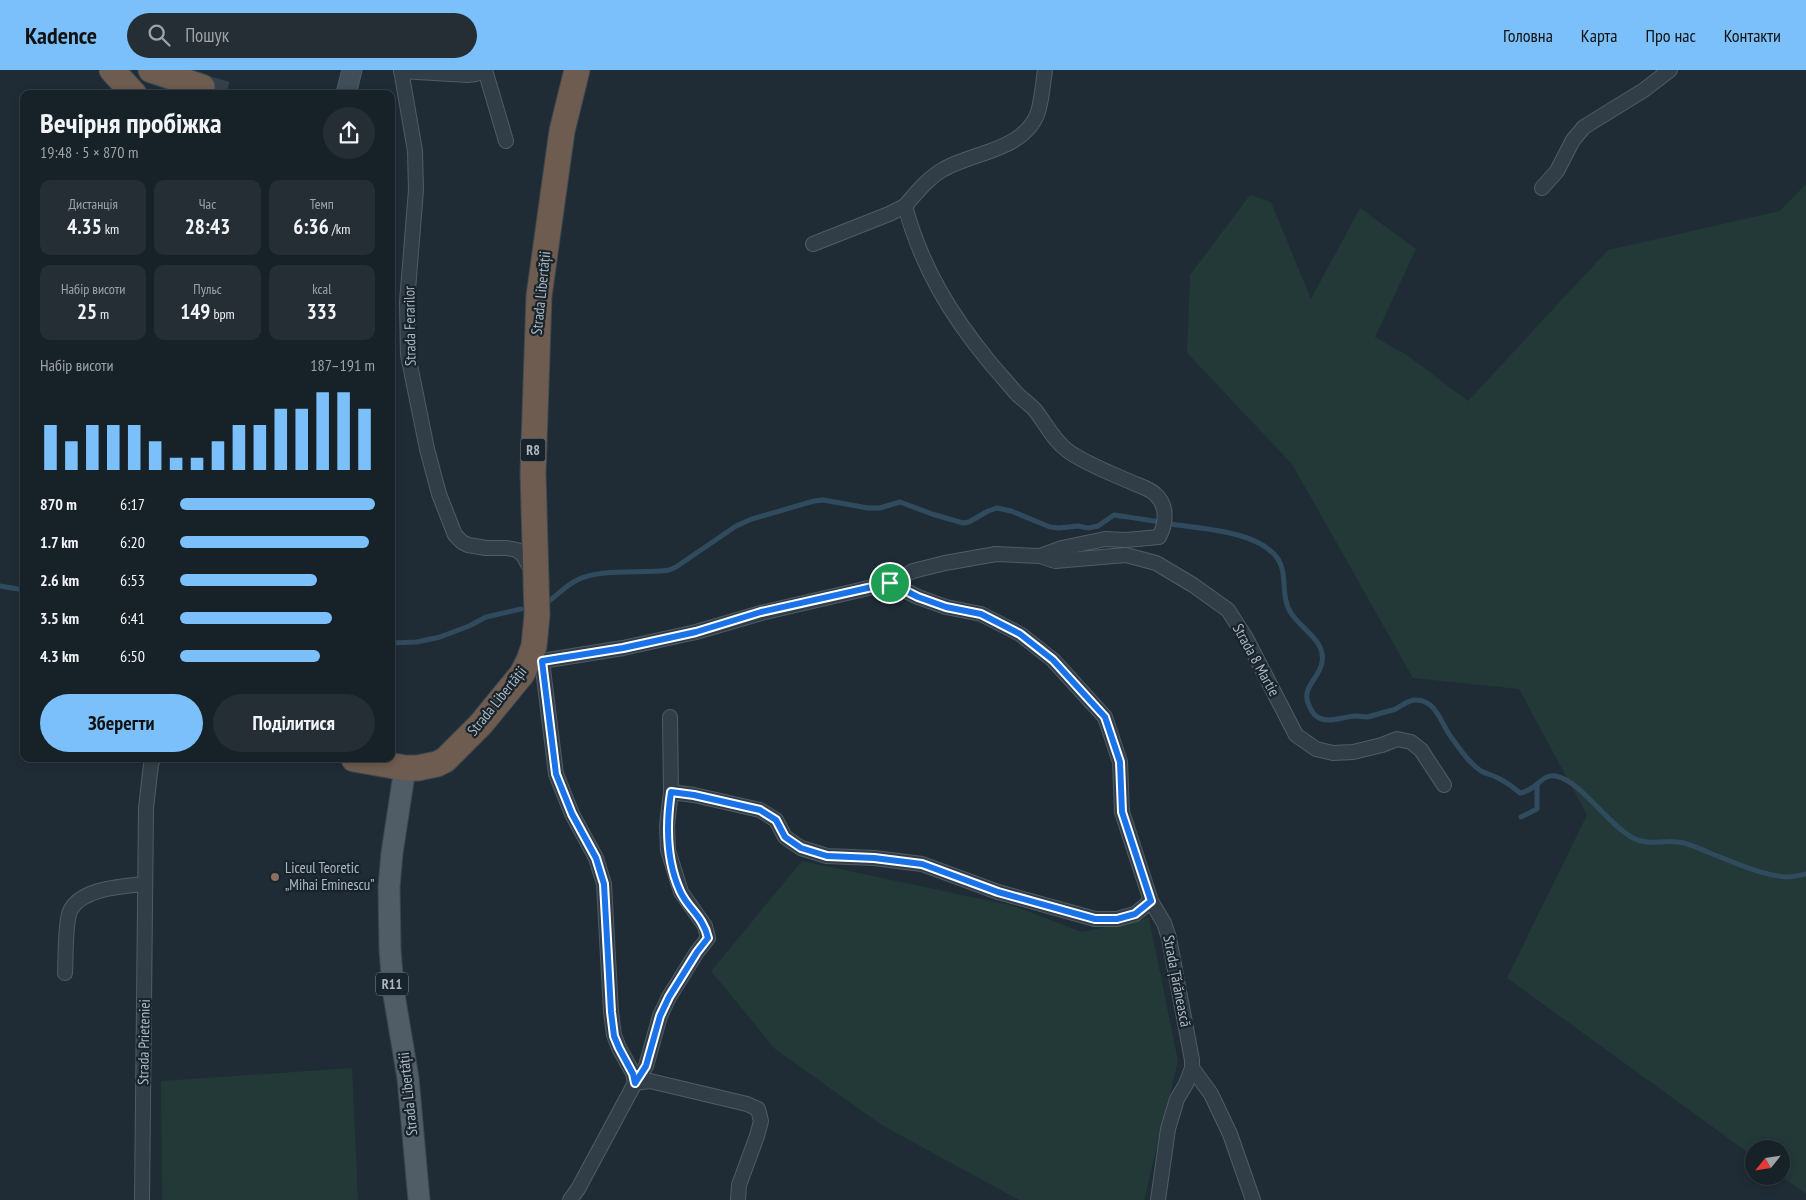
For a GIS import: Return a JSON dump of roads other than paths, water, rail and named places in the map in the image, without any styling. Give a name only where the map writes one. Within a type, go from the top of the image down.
[{"type":"highway","points":[[112,70],[130,90]]},
{"type":"highway","points":[[151,70],[202,87]]},
{"type":"highway","name":"Strada Libertății","points":[[405,768],[428,766],[445,760],[475,730],[536,660],[537,615],[533,473],[539,296],[562,131],[577,70]]},
{"type":"highway","name":"R8","points":[[371,762],[405,768]]},
{"type":"main road","name":"Strada Libertății","points":[[405,768],[392,853],[389,887],[390,949],[394,996],[408,1078],[419,1200]]},
{"type":"street","points":[[347,90],[352,70]]},
{"type":"street","name":"Strada Ferarilor","points":[[506,141],[485,70],[467,75],[401,71],[415,151],[416,190],[407,302],[408,355],[427,449],[439,494],[455,535],[468,545],[517,550],[523,555],[536,579]]},
{"type":"street","points":[[813,244],[905,206],[920,189],[943,169],[1010,142],[1026,132],[1038,113],[1045,70]]},
{"type":"street","points":[[1542,188],[1557,170],[1573,140],[1584,127],[1644,90],[1670,70]]},
{"type":"street","name":"Strada 8 Martie","points":[[905,206],[918,249],[935,286],[961,326],[991,364],[1035,410],[1051,434],[1067,450],[1091,465],[1156,494],[1164,507],[1164,523],[1159,537],[1126,540],[1104,539],[1062,548],[1040,556]]},
{"type":"street","name":"Strada 8 Martie","points":[[536,660],[632,646],[696,632],[761,612],[890,583],[914,571],[945,563],[996,554],[1040,556],[1055,561],[1126,555],[1156,563],[1193,585],[1228,610],[1246,638],[1296,735],[1316,749],[1333,753],[1353,752],[1382,745],[1397,739],[1411,742],[1421,750],[1444,785]]},
{"type":"street","points":[[671,792],[694,795],[760,810],[776,820],[785,837],[801,848],[827,856],[874,858],[922,864],[998,892],[1095,919],[1117,919],[1135,914],[1151,901],[1122,812],[1120,762],[1105,717],[1053,660],[1020,634],[981,614],[946,607],[918,597],[890,583]]},
{"type":"street","points":[[536,660],[556,774],[572,814],[596,858],[604,884],[614,1036],[633,1074],[635,1083]]},
{"type":"street","points":[[570,1200],[578,1189],[646,1066],[660,1016],[669,997],[708,938],[705,926],[680,892],[668,850],[671,792],[670,717]]},
{"type":"street","name":"Strada Prieteniei","points":[[142,1200],[146,808],[152,762]]},
{"type":"street","points":[[65,973],[69,914],[75,904],[88,895],[115,886],[146,884]]},
{"type":"street","name":"Strada Țărănească","points":[[1151,901],[1164,923],[1169,938],[1192,1068],[1211,1094],[1230,1134],[1253,1200]]},
{"type":"street","points":[[1158,1200],[1168,1129],[1178,1099],[1192,1068]]},
{"type":"street","points":[[635,1083],[650,1081],[669,1084],[747,1104],[758,1109],[761,1121],[739,1185],[738,1200]]},
{"type":"waterway","points":[[546,603],[573,582],[587,576],[669,570],[736,526],[752,519],[823,500],[868,508],[880,508],[900,502],[963,523],[969,522],[997,508],[1011,511],[1050,527],[1059,528],[1098,526],[1114,515],[1232,533],[1246,537],[1270,550],[1281,565],[1288,607],[1295,619],[1317,641],[1322,655],[1321,668],[1307,692],[1310,709],[1321,719],[1331,720],[1351,716],[1367,717],[1393,710],[1411,701],[1424,701],[1438,714],[1447,732],[1472,764],[1520,793],[1526,792],[1547,777],[1556,776],[1575,786],[1623,832],[1633,838],[1644,842],[1678,842],[1686,844],[1748,868],[1778,876],[1789,877],[1806,874]]},
{"type":"waterway","points":[[0,586],[20,589]]},
{"type":"waterway","points":[[395,643],[417,642],[440,637],[486,617],[521,609]]},
{"type":"waterway","points":[[1521,817],[1537,809],[1537,785]]},
{"type":"tunnel","points":[[202,87],[213,90]]},
{"type":"place","name":"Liceul Teoretic „Mihai Eminescu”","points":[[275,877]]}]
